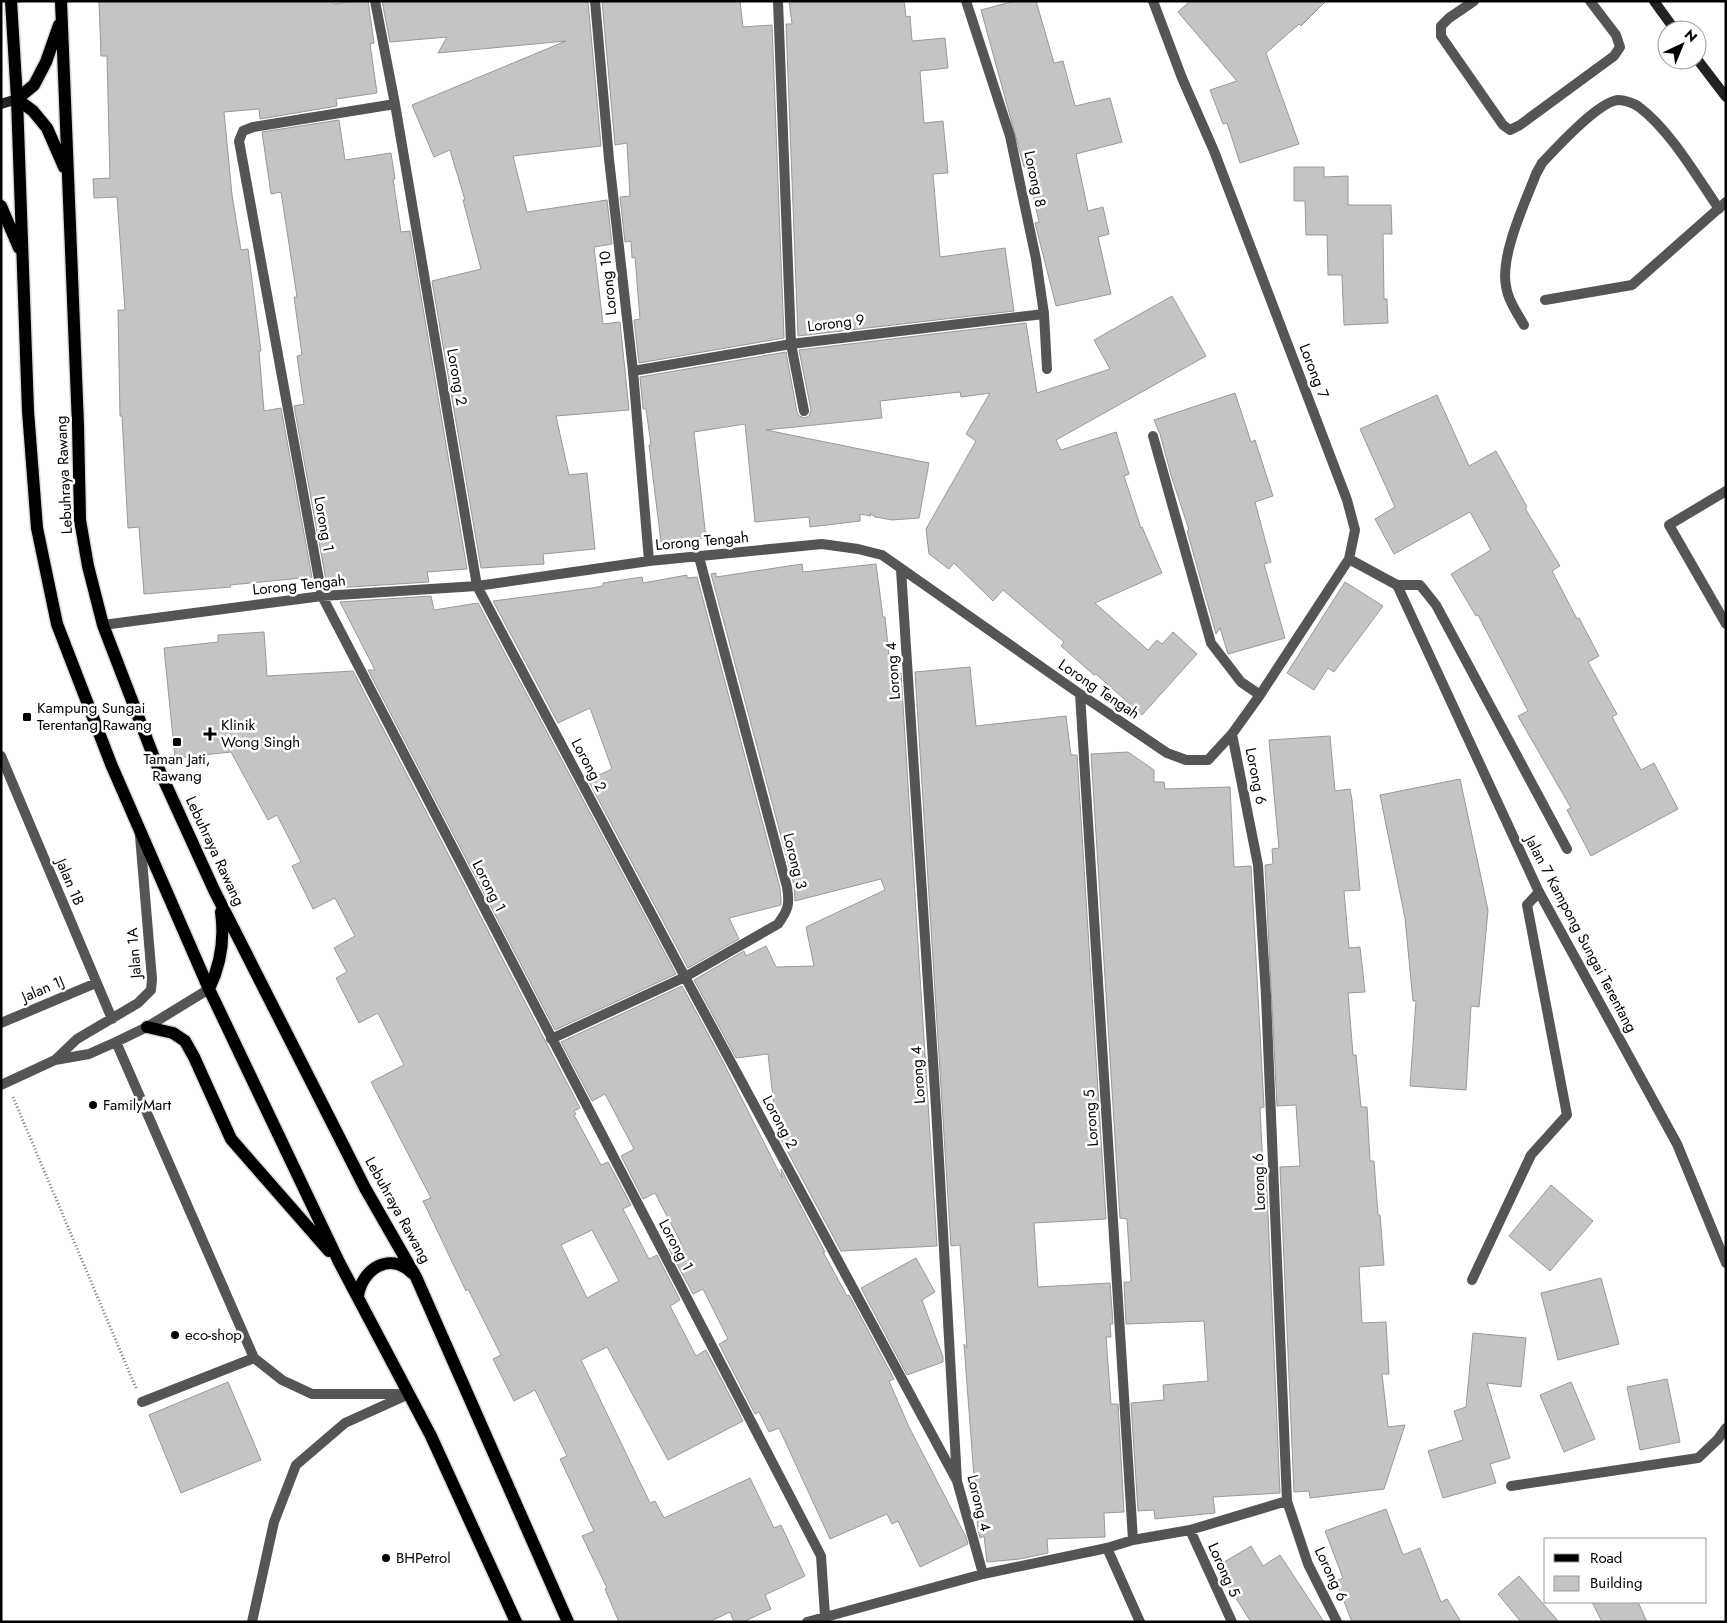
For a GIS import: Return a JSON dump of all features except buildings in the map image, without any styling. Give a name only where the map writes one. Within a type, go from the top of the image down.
[{"type":"main road","name":"Lebuhraya Rawang","points":[[11,1],[17,100],[29,431],[37,528],[57,624],[111,764],[209,990],[339,1262],[431,1436],[516,1622]]},
{"type":"main road","name":"Lebuhraya Rawang","points":[[61,1],[80,520],[88,566],[103,625],[156,763],[214,890],[365,1188],[416,1277],[568,1622]]},
{"type":"main road","points":[[62,18],[46,62],[34,85],[17,100],[33,111],[47,128],[67,173]]},
{"type":"main road","points":[[1,206],[22,258]]},
{"type":"main road","points":[[209,990],[216,975],[223,943],[220,908],[214,890]]},
{"type":"main road","points":[[147,1027],[173,1033],[185,1041],[231,1139],[339,1262]]},
{"type":"main road","points":[[358,1296],[359,1287],[363,1279],[376,1267],[393,1264],[410,1270],[416,1277]]},
{"type":"street","name":"Lorong 2","points":[[374,1],[395,104],[477,586],[956,1481]]},
{"type":"street","name":"Lorong 10","points":[[595,1],[609,159],[633,371],[649,561]]},
{"type":"street","points":[[778,1],[791,344],[804,411]]},
{"type":"street","name":"Lorong 8","points":[[966,1],[1010,136],[1036,259],[1044,314],[1047,369]]},
{"type":"street","name":"Lorong 7","points":[[1153,1],[1182,78],[1214,151],[1347,500],[1355,530],[1349,559],[1260,695],[1232,734]]},
{"type":"street","points":[[1474,1],[1449,18],[1441,26],[1441,36],[1502,125],[1510,130],[1520,125],[1614,56],[1620,47],[1616,35],[1590,1]]},
{"type":"street","points":[[1654,1],[1668,20]]},
{"type":"street","points":[[1705,70],[1726,97]]},
{"type":"street","points":[[1,96],[17,100]]},
{"type":"street","points":[[1,104],[17,100]]},
{"type":"street","points":[[1524,325],[1510,301],[1506,286],[1510,244],[1536,174],[1542,163],[1605,104],[1618,100],[1632,103],[1655,122],[1722,206],[1632,285],[1545,300]]},
{"type":"street","name":"Lorong 1","points":[[395,104],[253,127],[243,131],[239,141],[322,596],[551,1040],[821,1556],[825,1616]]},
{"type":"street","name":"Lorong 9","points":[[633,371],[791,344],[1044,314]]},
{"type":"street","points":[[1153,436],[1211,643],[1241,682],[1260,695]]},
{"type":"street","points":[[1726,491],[1669,524],[1726,624]]},
{"type":"street","name":"Lorong Tengah","points":[[103,625],[322,596],[477,586],[649,561],[822,544],[858,549],[882,555],[1080,694],[1168,753],[1186,760],[1208,760],[1232,734]]},
{"type":"street","name":"Lorong 3","points":[[551,1040],[685,977],[778,924],[788,910],[789,898],[699,557]]},
{"type":"street","points":[[1349,559],[1397,585],[1420,585],[1436,605],[1567,849]]},
{"type":"street","name":"Lorong 4","points":[[901,570],[936,1117],[956,1481],[983,1574]]},
{"type":"street","name":"Jalan 7 Kampong Sungai Terentang","points":[[1397,585],[1540,892],[1677,1144],[1726,1263]]},
{"type":"street","name":"Lorong 5","points":[[1080,694],[1133,1540]]},
{"type":"street","name":"Lorong 6","points":[[1232,734],[1258,865],[1266,996],[1287,1501],[1308,1564],[1337,1622]]},
{"type":"street","name":"Jalan 1B","points":[[1,756],[112,1019]]},
{"type":"street","name":"Jalan 1A","points":[[56,1060],[77,1039],[138,1003],[151,990],[152,979],[139,825]]},
{"type":"street","points":[[1472,1280],[1531,1155],[1567,1115],[1527,905],[1540,892]]},
{"type":"street","name":"Jalan 1J","points":[[1,1022],[96,983]]},
{"type":"street","name":"Jalan 1A","points":[[4,1084],[56,1060],[89,1054],[116,1042],[147,1027],[209,990]]},
{"type":"street","points":[[116,1042],[254,1358],[282,1380],[312,1394],[409,1394]]},
{"type":"street","points":[[142,1402],[254,1358]]},
{"type":"street","points":[[252,1622],[274,1522],[296,1465],[345,1423],[409,1394]]},
{"type":"street","points":[[1511,1486],[1698,1458],[1718,1439],[1726,1428]]},
{"type":"street","points":[[807,1622],[983,1574],[1108,1548],[1133,1540],[1190,1530],[1287,1501]]},
{"type":"street","name":"Lorong 5","points":[[1190,1530],[1232,1622]]},
{"type":"street","points":[[1108,1548],[1140,1622]]},
{"type":"path","points":[[4,1084],[142,1402]]},
{"type":"place","name":"Kampung Sungai Terentang Rawang","points":[[27,717]]},
{"type":"place","name":"Klinik Wong Singh","points":[[210,734]]},
{"type":"place","name":"Taman Jati, Rawang","points":[[177,742]]},
{"type":"place","name":"FamilyMart","points":[[93,1105]]},
{"type":"place","name":"eco-shop","points":[[175,1335]]},
{"type":"place","name":"BHPetrol","points":[[386,1558]]}]
